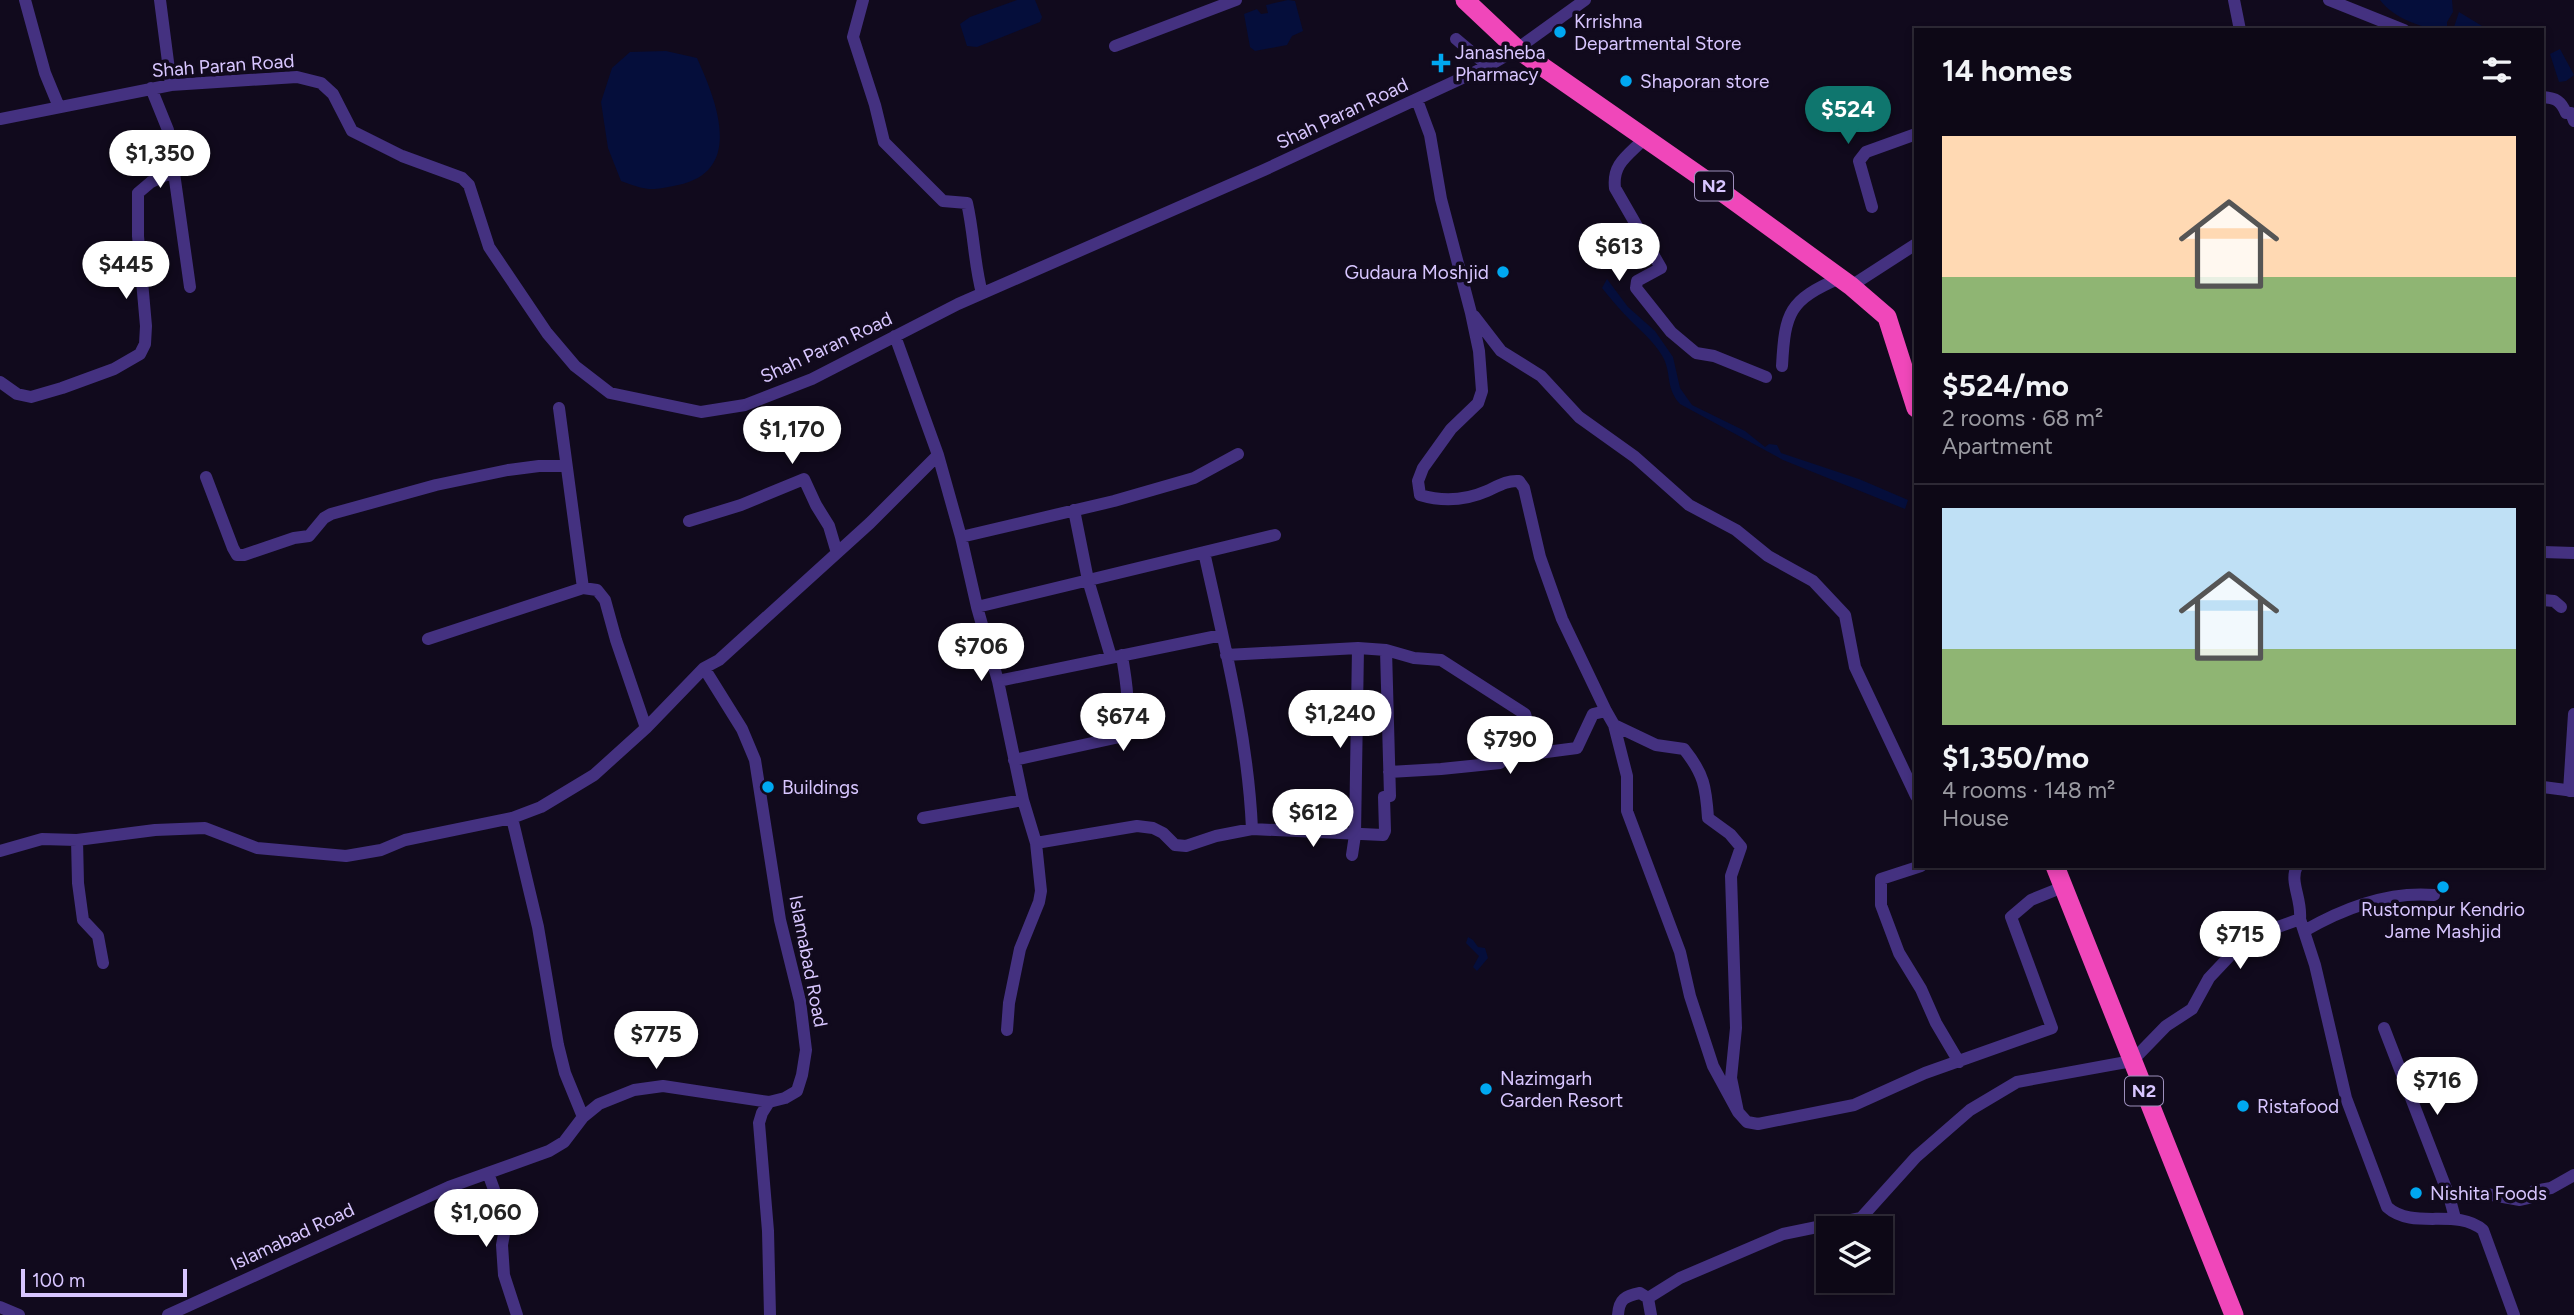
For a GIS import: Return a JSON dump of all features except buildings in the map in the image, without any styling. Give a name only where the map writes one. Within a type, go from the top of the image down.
[{"type":"highway","name":"N2","points":[[1465,0],[1517,49],[1846,282],[1887,317],[1914,402]]},
{"type":"highway","name":"N2","points":[[2056,868],[2234,1315]]},
{"type":"street","points":[[25,0],[59,107]]},
{"type":"street","points":[[160,0],[171,85]]},
{"type":"street","points":[[863,0],[853,37],[884,142],[943,201],[967,203],[982,293]]},
{"type":"street","points":[[1115,47],[1236,0]]},
{"type":"street","name":"Shah Paran Road","points":[[0,119],[171,85],[297,77],[321,83],[333,94],[352,131],[402,156],[462,178],[468,185],[489,247],[547,333],[575,366],[610,393],[701,412],[745,405],[812,379],[982,293],[1417,100],[1517,49],[1585,0]]},
{"type":"street","points":[[2234,0],[2240,28]]},
{"type":"street","points":[[2329,0],[2399,28]]},
{"type":"street","points":[[1456,38],[1488,66]]},
{"type":"street","points":[[151,89],[168,130],[190,287]]},
{"type":"street","points":[[2544,97],[2555,98],[2566,113],[2571,113],[2574,121]]},
{"type":"street","points":[[1417,100],[1430,135],[1441,199],[1471,313],[1479,351],[1482,391],[1478,403],[1451,429],[1423,468],[1418,481],[1420,495],[1457,500],[1477,496],[1511,481],[1519,481],[1524,488],[1540,558],[1562,619],[1615,725],[1628,776],[1628,811],[1680,952],[1690,996],[1713,1066],[1738,1112],[1747,1122],[1758,1124],[1854,1105],[1925,1073],[2052,1028],[2011,917],[2031,900],[2063,887]]},
{"type":"street","points":[[1872,207],[1859,162],[1860,157],[1866,152],[1914,135]]},
{"type":"street","points":[[1645,138],[1616,167],[1614,175],[1615,188],[1661,268],[1637,281],[1636,288],[1671,332],[1696,353],[1714,356],[1766,377]]},
{"type":"street","points":[[0,382],[18,394],[31,397],[114,369],[140,354],[145,344],[146,326],[138,236],[138,193],[151,182],[174,172]]},
{"type":"street","points":[[1782,366],[1784,334],[1790,312],[1800,299],[1846,282],[1914,245]]},
{"type":"street","points":[[1471,313],[1501,351],[1541,376],[1578,417],[1635,457],[1689,505],[1736,530],[1768,556],[1813,581],[1845,615],[1855,667],[1914,792]]},
{"type":"street","points":[[895,336],[939,455],[998,681],[1023,800],[1036,843],[1041,891],[1020,949],[1009,1003],[1007,1030]]},
{"type":"street","points":[[559,408],[583,588]]},
{"type":"street","points":[[961,537],[1194,478],[1238,454]]},
{"type":"street","points":[[0,851],[41,839],[77,840],[155,830],[205,828],[257,848],[346,856],[381,850],[405,840],[512,818],[541,807],[594,775],[646,728],[704,668],[719,660],[837,553],[939,455]]},
{"type":"street","points":[[206,477],[233,548],[237,555],[244,555],[294,538],[309,536],[324,518],[331,514],[436,485],[508,470],[566,466]]},
{"type":"street","points":[[689,521],[741,505],[804,479],[829,526],[837,553]]},
{"type":"street","points":[[1014,760],[1115,738],[1124,727],[1128,704],[1117,656],[1088,580],[1074,510]]},
{"type":"street","points":[[977,607],[1275,535]]},
{"type":"street","points":[[1205,552],[1249,781],[1252,829]]},
{"type":"street","points":[[2544,552],[2574,553]]},
{"type":"street","points":[[428,639],[583,588],[597,590],[606,600],[616,640],[646,728]]},
{"type":"street","points":[[2544,600],[2554,601],[2561,607]]},
{"type":"street","points":[[998,681],[1222,635]]},
{"type":"street","points":[[1226,655],[1358,648],[1441,660],[1525,714],[1536,753]]},
{"type":"street","points":[[1352,855],[1355,835],[1358,648]]},
{"type":"street","points":[[1036,843],[1137,827],[1153,828],[1163,832],[1175,845],[1186,846],[1216,836],[1252,829],[1383,835],[1384,797],[1390,796],[1386,650]]},
{"type":"street","name":"Islamabad Road","points":[[168,1315],[383,1215],[549,1151],[564,1142],[583,1117],[599,1104],[634,1090],[663,1086],[769,1102],[785,1098],[797,1091],[806,1050],[800,1001],[780,920],[755,760],[742,729],[704,668]]},
{"type":"street","points":[[1389,772],[1493,764],[1500,763],[1500,758],[1577,748],[1593,714],[1606,711]]},
{"type":"street","points":[[2544,787],[2571,791],[2574,714]]},
{"type":"street","points":[[1615,725],[1656,746],[1684,749],[1698,767],[1706,785],[1708,818],[1730,834],[1741,847],[1731,876],[1736,1028],[1731,1078],[1738,1112]]},
{"type":"street","points":[[923,817],[1023,800]]},
{"type":"street","points":[[512,818],[538,927],[558,1045],[565,1073],[583,1117]]},
{"type":"street","points":[[77,840],[78,883],[83,920],[98,936],[103,964]]},
{"type":"street","points":[[1915,868],[1881,879],[1881,905],[1899,953],[1959,1062]]},
{"type":"street","points":[[2296,868],[2293,880],[2302,904],[2302,925],[2315,965],[2346,1098],[2387,1207],[2393,1212],[2413,1218],[2455,1218],[2473,1222],[2483,1230],[2514,1315]]},
{"type":"street","points":[[1648,1298],[1680,1278],[1783,1234],[1861,1218],[1916,1157],[1961,1118],[2017,1082],[2132,1061],[2166,1026],[2192,1009],[2208,978],[2241,944],[2253,936],[2414,893],[2434,895]]},
{"type":"street","points":[[2384,1028],[2455,1218]]},
{"type":"street","points":[[769,1102],[759,1123],[768,1231],[770,1315]]},
{"type":"street","points":[[488,1173],[506,1223],[502,1245],[504,1275],[517,1315]]},
{"type":"street","points":[[2449,1196],[2481,1193],[2520,1200],[2529,1198],[2534,1191],[2551,1188],[2574,1175]]},
{"type":"street","points":[[1618,1315],[1618,1305],[1625,1297],[1640,1293],[1648,1298],[1651,1315]]},
{"type":"street","points":[[0,1307],[19,1315]]},
{"type":"shaded area","points":[[1017,0],[1035,0],[1042,17],[1040,22],[977,47],[967,46],[960,24],[970,17]]},
{"type":"shaded area","points":[[2380,0],[2452,0],[2453,12],[2447,22],[2447,28],[2434,28],[2401,17]]},
{"type":"shaded area","points":[[1295,1],[1303,31],[1292,36],[1287,45],[1255,51],[1250,47],[1244,14],[1257,9],[1261,14],[1268,13],[1266,5]]},
{"type":"shaded area","points":[[2459,12],[2485,28],[2454,28]]},
{"type":"shaded area","points":[[2560,49],[2574,75],[2559,82],[2550,54]]},
{"type":"shaded area","points":[[666,51],[697,58],[717,113],[720,132],[718,150],[712,165],[699,177],[668,187],[644,188],[621,181],[608,148],[601,102],[612,68],[630,52]]},
{"type":"shaded area","points":[[1607,279],[1628,307],[1655,331],[1673,357],[1680,388],[1692,405],[1745,431],[1765,447],[1769,444],[1777,445],[1781,453],[1859,479],[1908,500],[1905,509],[1783,460],[1680,404],[1672,391],[1665,361],[1658,349],[1602,288]]},
{"type":"shaded area","points":[[1468,937],[1478,947],[1485,948],[1488,958],[1477,971],[1473,967],[1479,956],[1466,943]]},
{"type":"place","name":"Krrishna Departmental Store","points":[[1560,32]]},
{"type":"place","name":"Janasheba Pharmacy","points":[[1441,63]]},
{"type":"place","name":"Shaporan store","points":[[1626,81]]},
{"type":"place","name":"Gudaura Moshjid","points":[[1503,272]]},
{"type":"place","name":"Buildings","points":[[768,787]]},
{"type":"place","name":"Rustompur Kendrio Jame Mashjid","points":[[2443,887]]},
{"type":"place","name":"Nazimgarh Garden Resort","points":[[1486,1089]]},
{"type":"place","name":"Ristafood","points":[[2243,1106]]},
{"type":"place","name":"Nishita Foods","points":[[2416,1193]]}]
